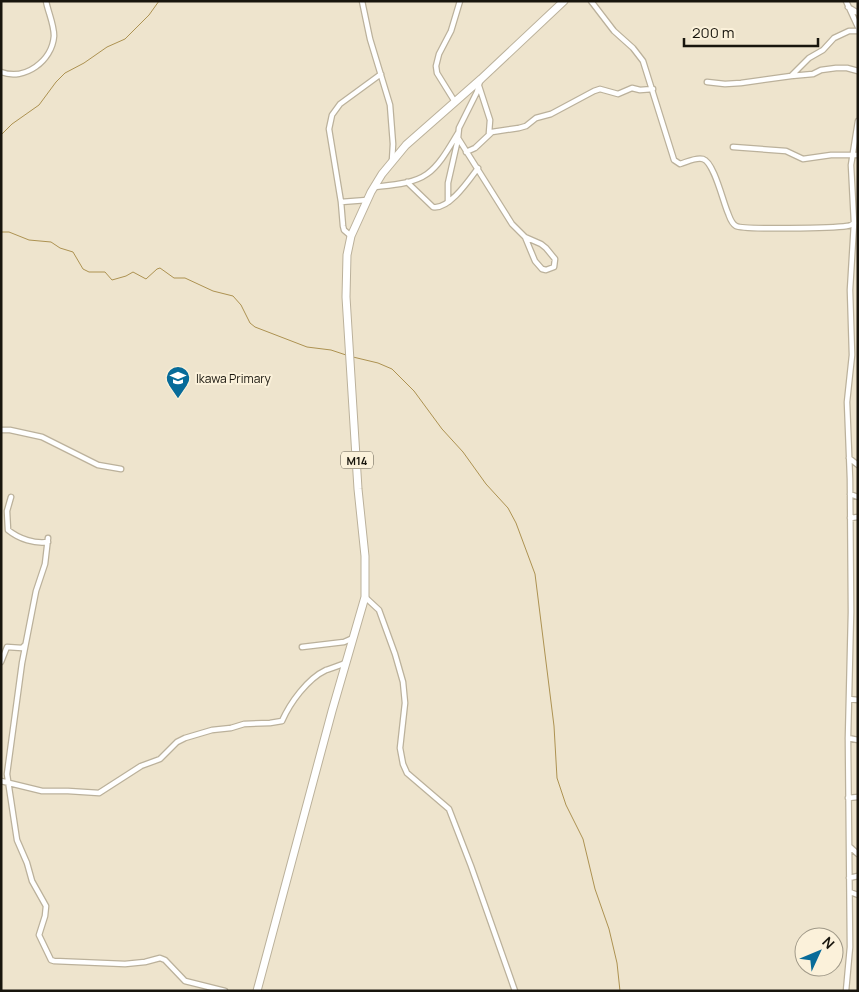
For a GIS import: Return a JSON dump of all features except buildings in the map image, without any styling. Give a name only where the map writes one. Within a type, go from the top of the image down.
[{"type":"main road","name":"M14","points":[[257,991],[346,663],[366,597],[365,556],[346,297],[347,255],[351,236],[374,187],[406,145],[480,82],[564,1]]},
{"type":"street","points":[[1,72],[12,75],[30,71],[48,53],[54,33],[46,1]]},
{"type":"street","points":[[362,1],[370,38],[390,105],[393,148],[391,163]]},
{"type":"street","points":[[455,102],[437,73],[436,66],[439,54],[451,31],[460,1]]},
{"type":"street","points":[[590,1],[614,31],[643,61],[674,160],[680,164],[698,159],[706,160],[711,166],[725,206],[735,226],[740,228],[829,227],[847,226],[854,223]]},
{"type":"street","points":[[791,76],[809,58],[822,50],[834,38],[858,29],[846,1]]},
{"type":"street","points":[[848,7],[858,13]]},
{"type":"street","points":[[707,82],[741,83],[813,74],[820,70],[836,68],[858,71]]},
{"type":"street","points":[[351,236],[344,230],[343,226],[329,126],[335,110],[340,104],[381,74]]},
{"type":"street","points":[[480,82],[490,120],[489,133]]},
{"type":"street","points":[[448,202],[448,183],[458,135],[480,82]]},
{"type":"street","points":[[466,152],[475,148],[489,133],[502,129],[526,126],[536,118],[551,114],[596,90],[603,89],[618,94],[632,88],[640,90],[653,89]]},
{"type":"street","points":[[846,991],[850,948],[848,738],[850,494],[847,402],[852,355],[850,290],[855,249],[854,223],[856,205],[852,190],[851,155],[858,122]]},
{"type":"street","points":[[458,135],[466,152],[478,168],[502,210],[518,232],[525,238],[538,266],[546,270],[554,267],[555,259],[546,248],[534,240],[525,238]]},
{"type":"street","points":[[374,187],[407,182],[425,175],[432,170],[458,135]]},
{"type":"street","points":[[733,147],[786,151],[803,159],[858,155]]},
{"type":"street","points":[[407,182],[433,207],[439,207],[448,202],[478,168]]},
{"type":"street","points":[[852,190],[858,190]]},
{"type":"street","points":[[341,202],[367,200]]},
{"type":"street","points":[[1,430],[10,430],[42,437],[98,465],[121,469]]},
{"type":"street","points":[[849,458],[858,465]]},
{"type":"street","points":[[850,494],[858,497]]},
{"type":"street","points":[[11,497],[7,511],[8,530],[24,539],[42,542],[48,540],[45,564],[36,592],[25,645],[8,765],[8,783],[12,797],[12,812],[17,840],[32,881],[46,906],[45,916],[39,932],[51,960],[126,964],[162,958],[185,982],[225,991]]},
{"type":"street","points":[[850,518],[858,517]]},
{"type":"street","points":[[850,586],[858,587]]},
{"type":"street","points":[[366,597],[379,610],[403,682],[405,703],[400,748],[403,764],[407,773],[449,809],[515,991]]},
{"type":"street","points":[[302,647],[344,642],[353,638]]},
{"type":"street","points":[[1,662],[6,647],[22,648],[25,645]]},
{"type":"street","points":[[1,780],[42,791],[99,793],[141,766],[160,759],[177,742],[185,738],[212,730],[231,728],[244,724],[282,721],[286,711],[304,687],[326,671],[346,663]]},
{"type":"street","points":[[849,699],[858,700]]},
{"type":"street","points":[[848,738],[858,740]]},
{"type":"street","points":[[848,798],[858,797]]},
{"type":"street","points":[[850,847],[858,854]]},
{"type":"street","points":[[849,878],[858,876]]},
{"type":"street","points":[[850,892],[858,895]]},
{"type":"waterway","points":[[1,135],[12,124],[39,105],[65,73],[107,47],[125,39],[149,15],[159,1]]},
{"type":"waterway","points":[[1,232],[9,232],[29,240],[51,242],[60,248],[73,252],[83,269],[89,272],[105,272],[112,280],[133,272],[146,279],[160,268],[174,278],[185,278],[213,291],[233,296],[241,305],[250,323],[255,327],[307,347],[331,350],[346,355]]},
{"type":"waterway","points":[[353,357],[378,363],[392,369],[414,391],[486,484],[508,508],[516,523],[535,574],[554,726],[557,778],[566,805],[583,839],[595,889],[609,929],[617,963],[620,991]]},
{"type":"place","name":"Ikawa Primary","points":[[178,399]]}]
